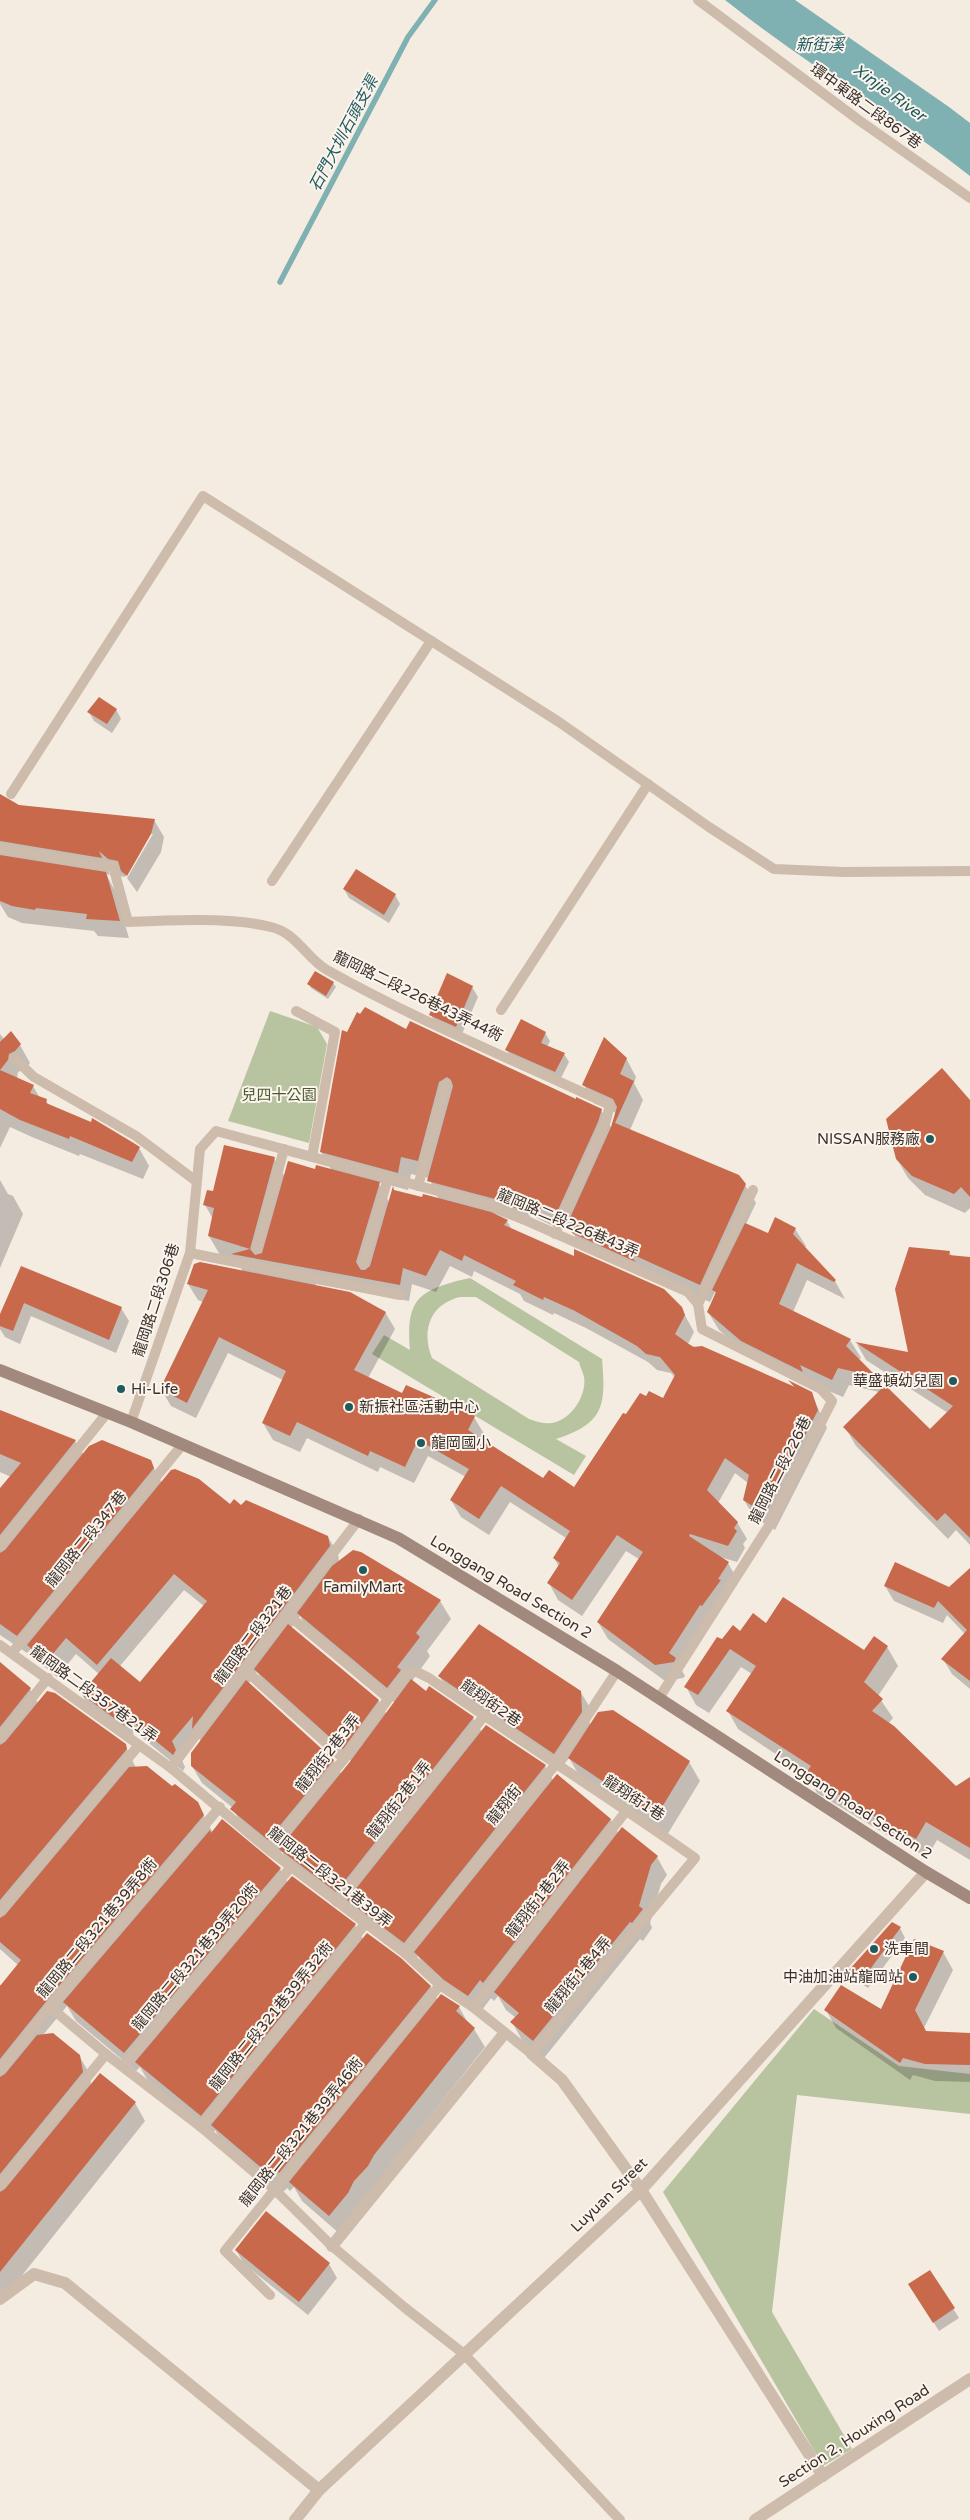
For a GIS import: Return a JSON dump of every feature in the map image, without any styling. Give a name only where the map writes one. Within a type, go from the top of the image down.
[{"type":"main road","name":"Longgang Road Section 2","points":[[0,1370],[131,1422],[359,1519],[398,1538],[617,1671],[926,1872],[970,1898]]},
{"type":"street","name":"Luyuan Street","points":[[295,2520],[318,2490],[641,2190],[926,1872]]},
{"type":"street","points":[[332,2246],[504,2034]]},
{"type":"street","points":[[532,2054],[562,2080],[641,2190],[823,2476]]},
{"type":"street","points":[[0,2299],[34,2274],[65,2283],[318,2490]]},
{"type":"street","name":"Section 2, Houxing Road","points":[[755,2520],[970,2379]]},
{"type":"lane","name":"環中東路二段867巷","points":[[698,0],[860,121],[970,198]]},
{"type":"lane","points":[[11,794],[203,496],[559,722],[774,869],[844,872],[970,871]]},
{"type":"lane","points":[[272,881],[431,641]]},
{"type":"lane","points":[[501,1010],[648,784]]},
{"type":"lane","name":"龍岡路二段226巷43弄44衖","points":[[0,848],[97,865],[113,866],[128,922],[240,922],[272,927],[295,938],[325,969],[610,1106],[605,1124],[555,1234]]},
{"type":"lane","points":[[296,1012],[335,1032],[312,1157]]},
{"type":"lane","points":[[14,1058],[34,1077],[136,1136],[196,1181]]},
{"type":"lane","points":[[418,1186],[446,1084]]},
{"type":"lane","name":"龍岡路二段226巷43弄","points":[[216,1131],[493,1206],[688,1292],[698,1304]]},
{"type":"lane","name":"龍岡路二段306巷","points":[[131,1422],[190,1252],[200,1149],[216,1131]]},
{"type":"lane","points":[[257,1249],[284,1149]]},
{"type":"lane","points":[[363,1264],[388,1178]]},
{"type":"lane","points":[[698,1304],[752,1190]]},
{"type":"lane","points":[[190,1252],[400,1295]]},
{"type":"lane","name":"龍岡路二段226巷","points":[[659,1698],[770,1524],[832,1401],[822,1389],[702,1329],[698,1304]]},
{"type":"lane","points":[[0,1546],[107,1413]]},
{"type":"lane","name":"龍岡路二段347巷","points":[[12,1653],[183,1444]]},
{"type":"lane","name":"龍岡路二段321巷","points":[[171,1768],[359,1519]]},
{"type":"lane","points":[[288,1614],[388,1698]]},
{"type":"lane","name":"龍岡路二段357巷21弄","points":[[0,1645],[171,1768]]},
{"type":"lane","points":[[245,1670],[344,1758]]},
{"type":"lane","name":"龍翔街","points":[[405,1953],[556,1765],[617,1671]]},
{"type":"lane","name":"龍翔街2巷3弄","points":[[269,1850],[344,1758],[408,1672]]},
{"type":"lane","name":"龍翔街2巷","points":[[408,1672],[417,1672],[429,1678],[556,1765]]},
{"type":"lane","points":[[0,1738],[48,1678]]},
{"type":"lane","name":"龍翔街2巷1弄","points":[[337,1902],[484,1716]]},
{"type":"lane","points":[[0,1911],[139,1744]]},
{"type":"lane","name":"龍翔街1巷","points":[[556,1765],[627,1810],[695,1858]]},
{"type":"lane","name":"龍岡路二段321巷39弄","points":[[171,1768],[220,1807],[269,1850],[405,1953],[440,1985],[474,2007]]},
{"type":"lane","name":"龍岡路二段321巷39弄8衖","points":[[0,2070],[50,2007],[220,1807]]},
{"type":"lane","name":"龍翔街1巷2弄","points":[[474,2007],[627,1810]]},
{"type":"lane","name":"龍翔街1巷4弄","points":[[532,2054],[695,1858]]},
{"type":"lane","name":"龍岡路二段321巷39弄20衖","points":[[123,2066],[291,1867]]},
{"type":"lane","name":"龍岡路二段321巷39弄32衖","points":[[201,2127],[365,1924]]},
{"type":"lane","name":"龍岡路二段321巷39弄46衖","points":[[270,2295],[225,2251],[440,1985]]},
{"type":"lane","points":[[50,2007],[106,2054],[201,2127],[274,2189],[332,2246],[404,2307],[464,2354],[620,2520]]},
{"type":"lane","points":[[474,2007],[504,2034],[532,2054]]},
{"type":"lane","points":[[0,2185],[106,2054]]},
{"type":"green space","name":"兒四十公園","points":[[270,1011],[317,1027],[327,1044],[309,1143],[228,1121]]},
{"type":"green space","points":[[470,1278],[602,1359],[603,1390],[602,1401],[598,1411],[593,1419],[584,1426],[556,1439],[586,1456],[574,1475],[372,1354],[384,1335],[410,1350],[410,1318],[414,1307],[420,1298],[428,1292],[453,1282]],"holes":[[[460,1297],[476,1297],[579,1362],[584,1377],[583,1390],[578,1404],[568,1415],[556,1422],[550,1423],[529,1419],[432,1358],[429,1348],[428,1329],[435,1312],[441,1306]]]},
{"type":"green space","points":[[814,2009],[899,2066],[970,2074],[970,2114],[797,2095],[772,2312],[852,2449],[823,2466],[663,2192]]},
{"type":"water","name":"新街溪","points":[[725,0],[795,0],[949,107],[970,123],[970,176],[910,131]]},
{"type":"building","points":[[99,697],[117,709],[107,724],[87,712]]},
{"type":"building","points":[[0,794],[19,805],[155,819],[151,834],[127,876],[121,871],[118,861],[108,859],[99,851],[102,858],[0,841]]},
{"type":"building","points":[[0,855],[106,872],[120,921],[86,919],[87,914],[36,908],[35,910],[12,906],[0,901]]},
{"type":"building","points":[[356,869],[396,894],[384,915],[343,889]]},
{"type":"building","points":[[315,971],[334,982],[326,996],[307,984]]},
{"type":"building","points":[[447,973],[473,986],[456,1027],[429,1015]]},
{"type":"building","points":[[365,1007],[406,1029],[410,1021],[576,1099],[576,1097],[602,1109],[598,1122],[558,1210],[548,1212],[521,1199],[515,1208],[495,1199],[427,1181],[453,1086],[451,1080],[447,1077],[439,1082],[418,1161],[401,1157],[398,1173],[320,1152],[342,1030],[347,1032],[357,1012],[360,1014]]},
{"type":"building","points":[[521,1019],[546,1032],[541,1043],[565,1053],[555,1072],[505,1050]]},
{"type":"building","points":[[11,1031],[21,1044],[15,1051],[9,1054],[8,1060],[0,1070],[0,1042]]},
{"type":"building","points":[[604,1037],[627,1058],[620,1074],[634,1081],[615,1123],[739,1175],[746,1184],[700,1285],[627,1252],[636,1262],[572,1233],[570,1218],[611,1127],[617,1107],[613,1099],[582,1085]]},
{"type":"building","name":"NISSAN服務廠","points":[[942,1068],[970,1100],[970,1197],[961,1187],[954,1194],[912,1176],[896,1159],[886,1119]]},
{"type":"building","points":[[0,1070],[34,1085],[30,1093],[47,1099],[46,1103],[91,1122],[92,1118],[140,1147],[132,1162],[70,1136],[69,1139],[20,1120],[0,1109]]},
{"type":"building","points":[[224,1145],[275,1157],[250,1249],[208,1236],[214,1208],[203,1205],[207,1190],[213,1191]]},
{"type":"building","points":[[288,1161],[315,1169],[316,1165],[380,1182],[356,1262],[361,1270],[365,1270],[370,1266],[393,1186],[394,1190],[422,1197],[423,1194],[491,1212],[508,1220],[504,1225],[574,1256],[574,1249],[664,1289],[682,1307],[685,1315],[675,1334],[693,1347],[702,1346],[795,1387],[788,1380],[812,1392],[818,1410],[765,1514],[743,1500],[749,1475],[725,1458],[707,1490],[738,1522],[734,1528],[737,1531],[728,1546],[690,1534],[689,1536],[729,1562],[718,1579],[721,1580],[702,1606],[700,1605],[669,1653],[676,1658],[674,1662],[655,1665],[597,1622],[643,1552],[617,1535],[572,1600],[547,1583],[560,1563],[553,1558],[570,1531],[501,1486],[479,1519],[450,1500],[469,1469],[418,1440],[405,1467],[370,1451],[368,1456],[297,1422],[290,1436],[262,1423],[286,1371],[219,1337],[187,1403],[160,1389],[208,1290],[187,1284],[194,1264],[200,1262],[350,1292],[386,1312],[354,1370],[402,1393],[406,1385],[456,1407],[457,1404],[475,1416],[468,1430],[543,1478],[549,1470],[574,1487],[623,1413],[626,1414],[640,1393],[646,1396],[649,1391],[663,1398],[675,1375],[660,1357],[646,1354],[637,1346],[575,1311],[544,1297],[543,1300],[513,1285],[516,1281],[464,1255],[462,1261],[440,1250],[426,1276],[403,1268],[400,1285],[231,1254],[250,1249],[255,1255],[262,1253]]},
{"type":"building","points":[[775,1217],[796,1228],[793,1234],[836,1280],[834,1282],[797,1263],[779,1304],[851,1339],[846,1346],[877,1377],[838,1368],[832,1380],[800,1365],[803,1372],[741,1341],[707,1312],[716,1292],[712,1290],[745,1223],[768,1233]]},
{"type":"building","points":[[909,1247],[950,1251],[949,1255],[970,1257],[970,1538],[945,1513],[937,1521],[843,1427],[885,1385],[930,1429],[953,1406],[855,1342],[908,1352],[895,1289]]},
{"type":"building","points":[[21,1266],[122,1307],[109,1340],[24,1303],[13,1331],[0,1326],[0,1314]]},
{"type":"building","points":[[0,1410],[76,1440],[0,1535],[0,1488],[21,1463],[0,1454]]},
{"type":"building","points":[[102,1440],[151,1460],[154,1468],[17,1636],[0,1624],[0,1553],[5,1550],[89,1446]]},
{"type":"building","points":[[175,1469],[199,1479],[230,1504],[234,1499],[241,1505],[246,1500],[328,1536],[330,1546],[192,1729],[193,1716],[172,1741],[176,1750],[173,1755],[124,1715],[125,1726],[81,1694],[111,1658],[140,1682],[207,1601],[174,1574],[97,1665],[66,1638],[47,1661],[27,1645],[171,1470]]},
{"type":"building","points":[[353,1550],[361,1552],[441,1600],[416,1633],[420,1637],[397,1667],[401,1670],[387,1688],[297,1613],[332,1566]]},
{"type":"building","points":[[895,1562],[949,1587],[970,1568],[970,1681],[941,1659],[967,1630],[938,1601],[934,1608],[884,1586]]},
{"type":"building","points":[[783,1597],[864,1650],[874,1636],[888,1646],[864,1682],[883,1699],[872,1711],[894,1726],[956,1786],[970,1777],[970,1848],[926,1822],[916,1839],[885,1823],[805,1774],[811,1766],[726,1711],[756,1666],[730,1649],[698,1695],[684,1687],[717,1637],[722,1639],[733,1625],[740,1631],[753,1613],[766,1623]]},
{"type":"building","points":[[288,1624],[379,1700],[343,1749],[254,1669]]},
{"type":"building","points":[[479,1624],[581,1691],[582,1712],[554,1754],[438,1676]]},
{"type":"building","points":[[0,1662],[31,1688],[0,1727]]},
{"type":"building","points":[[411,1679],[426,1691],[429,1686],[474,1717],[336,1892],[279,1849],[349,1763]]},
{"type":"building","points":[[246,1680],[334,1760],[268,1840],[230,1809],[236,1802],[191,1766],[191,1753]]},
{"type":"building","points":[[47,1691],[55,1693],[126,1744],[127,1749],[0,1900],[0,1745],[5,1742]]},
{"type":"building","points":[[613,1710],[690,1761],[656,1817],[568,1758],[598,1712]]},
{"type":"building","points":[[486,1725],[546,1765],[404,1943],[347,1900]]},
{"type":"building","points":[[147,1766],[172,1786],[175,1784],[198,1802],[204,1815],[53,1993],[0,2059],[0,1986],[21,1960],[0,1942],[0,1918],[5,1915],[129,1767]]},
{"type":"building","points":[[557,1774],[611,1819],[483,1983],[480,1980],[468,1996],[444,1980],[414,1952]]},
{"type":"building","points":[[222,1819],[281,1868],[124,2053],[63,2002],[210,1830],[211,1833]]},
{"type":"building","points":[[622,1827],[658,1856],[651,1865],[639,1906],[643,1909],[632,1923],[630,1922],[533,2041],[510,2022],[519,2013],[494,1992]]},
{"type":"building","points":[[292,1876],[356,1924],[201,2116],[135,2062]]},
{"type":"building","name":"洗車間","points":[[892,1922],[901,1927],[863,1979],[849,1970]]},
{"type":"building","points":[[367,1933],[401,1958],[431,1986],[279,2173],[276,2170],[271,2176],[211,2125]]},
{"type":"building","name":"中油加油站龍岡站","points":[[914,1939],[944,1951],[915,2010],[926,2031],[970,2033],[970,2065],[925,2064],[903,2058],[900,2063],[824,2010],[841,1985],[881,2009]]},
{"type":"building","points":[[441,1994],[460,2006],[456,2011],[475,2028],[374,2155],[368,2166],[354,2181],[348,2193],[329,2216],[289,2182]]},
{"type":"building","points":[[53,2033],[80,2055],[83,2072],[0,2174],[0,2077],[5,2074],[37,2035]]},
{"type":"building","points":[[100,2073],[136,2102],[0,2272],[0,2192],[5,2189]]},
{"type":"building","points":[[266,2211],[330,2263],[299,2302],[235,2250]]},
{"type":"building","points":[[930,2270],[955,2308],[933,2323],[908,2284]]},
{"type":"waterway","name":"石門大圳石頭支渠","points":[[280,282],[408,37],[435,0]]},
{"type":"place","name":"NISSAN服務廠","points":[[930,1139]]},
{"type":"place","name":"華盛頓幼兒園","points":[[953,1381]]},
{"type":"place","name":"Hi-Life","points":[[121,1389]]},
{"type":"place","name":"新振社區活動中心","points":[[349,1407]]},
{"type":"place","name":"龍岡國小","points":[[421,1443]]},
{"type":"place","name":"FamilyMart","points":[[363,1570]]},
{"type":"place","name":"洗車間","points":[[874,1949]]},
{"type":"place","name":"中油加油站龍岡站","points":[[913,1977]]},
{"type":"water label","name":"Xinjie River","points":[[890,92]]}]
